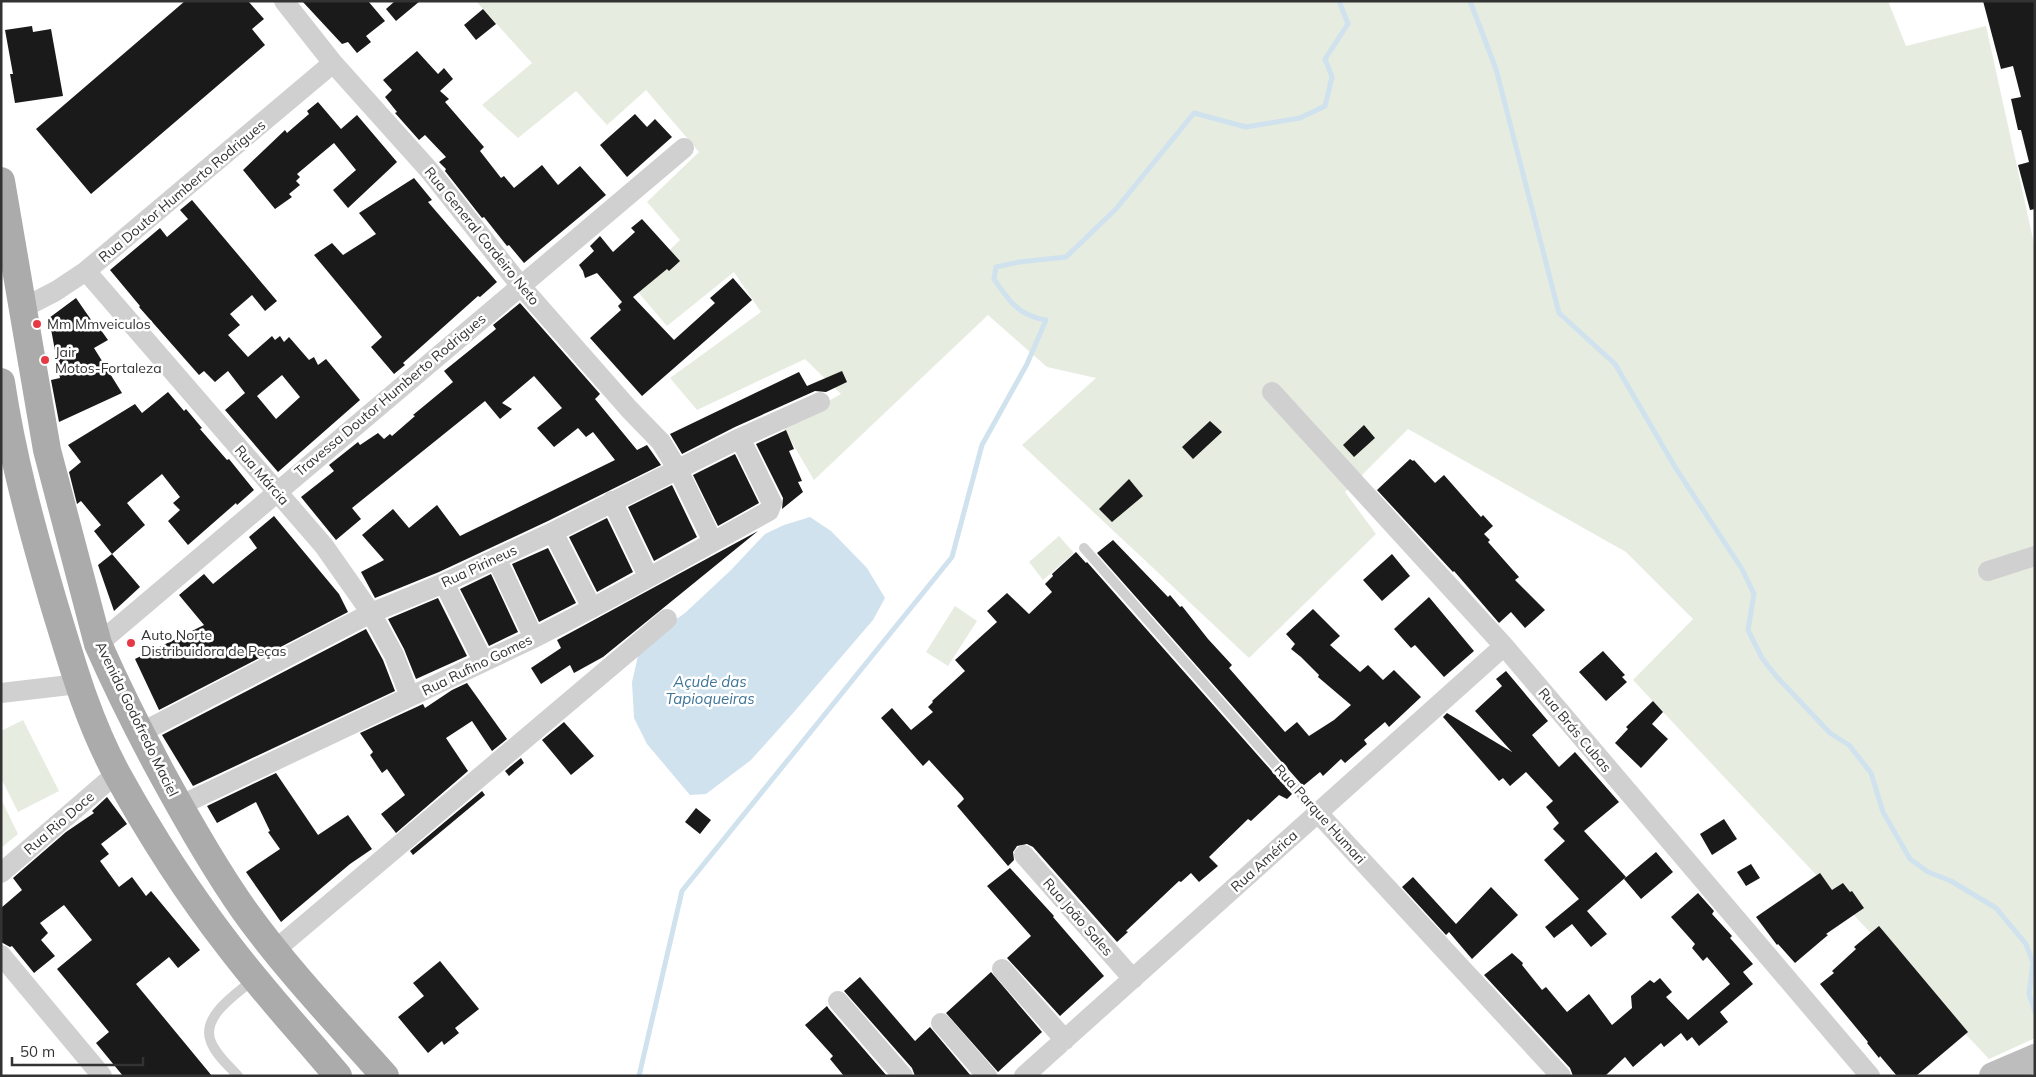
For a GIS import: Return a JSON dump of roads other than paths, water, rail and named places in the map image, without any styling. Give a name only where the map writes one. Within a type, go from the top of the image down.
[{"type":"main road","name":"Avenida Godofredo Maciel","points":[[1,181],[34,384],[47,450],[98,644],[140,733],[180,806],[209,856],[244,910],[275,950],[385,1076]]},
{"type":"main road","points":[[1,382],[6,413],[36,542],[78,684],[94,727],[116,773],[184,885],[229,947],[338,1076]]},
{"type":"street","name":"Rua General Cordeiro Neto","points":[[284,1],[333,63],[429,170],[520,285],[661,442],[678,470],[713,542]]},
{"type":"street","name":"Rua Doutor Humberto Rodrigues","points":[[23,308],[56,291],[86,271],[333,63]]},
{"type":"street","name":"Travessa Doutor Humberto Rodrigues","points":[[98,644],[193,566],[276,492],[684,148]]},
{"type":"street","name":"Rua Márcia","points":[[86,271],[324,546],[371,613],[394,655],[410,697]]},
{"type":"street","name":"Rua Brás Cubas","points":[[1272,392],[1504,646],[1870,1076]]},
{"type":"street","name":"Rua Pirineus","points":[[140,733],[371,613],[444,583],[553,532],[740,438],[820,402]]},
{"type":"street","name":"Rua Rufino Gomes","points":[[180,806],[482,661],[534,638],[648,576],[685,559],[769,511],[772,504],[740,438]]},
{"type":"street","points":[[612,501],[648,576]]},
{"type":"street","points":[[553,532],[592,608]]},
{"type":"street","points":[[1988,571],[2035,556]]},
{"type":"street","points":[[496,558],[534,638]]},
{"type":"street","points":[[444,583],[482,661]]},
{"type":"street","points":[[275,950],[667,619]]},
{"type":"street","name":"Rua América","points":[[1024,1076],[1504,646]]},
{"type":"street","points":[[1,693],[78,684]]},
{"type":"street","name":"Rua Rio Doce","points":[[1,873],[116,773]]},
{"type":"street","name":"Rua Parque Humari","points":[[1317,812],[1561,1076]]},
{"type":"street","name":"Rua João Sales","points":[[1024,855],[1133,979]]},
{"type":"street","points":[[1,954],[102,1076]]},
{"type":"street","points":[[1002,969],[1065,1040]]},
{"type":"street","points":[[838,1001],[903,1076]]},
{"type":"street","points":[[941,1023],[987,1076]]},
{"type":"street","points":[[1993,1076],[2035,1058]]},
{"type":"lane","name":"Rua Parque Humari","points":[[1084,548],[1317,812]]},
{"type":"lane","points":[[238,1076],[210,1042],[208,1031],[212,1020],[219,1010],[255,978]]},
{"type":"water","name":"Açude das Tapioqueiras","points":[[810,517],[831,531],[867,568],[885,598],[873,620],[751,760],[706,794],[690,795],[647,744],[634,718],[632,682],[638,656],[654,635],[685,613],[731,570],[765,534],[784,525]]},
{"type":"waterway","points":[[639,1076],[682,891],[952,557],[982,445],[1027,364],[1046,320],[1029,315],[1010,301],[994,279],[996,267],[1019,262],[1066,257],[1116,209],[1194,113],[1246,127],[1300,118],[1325,106],[1332,77],[1325,59],[1348,24],[1339,1]]},
{"type":"waterway","points":[[1470,1],[1496,69],[1559,313],[1615,364],[1675,467],[1742,569],[1754,594],[1748,630],[1762,658],[1776,676],[1830,733],[1849,745],[1871,773],[1883,812],[1910,859],[1928,872],[1951,881],[1996,908],[2026,944],[2033,963],[2029,994],[2035,1012]]},
{"type":"place","name":"Mm Mmveiculos","points":[[37,324]]},
{"type":"place","name":"Jair Motos-Fortaleza","points":[[45,360]]},
{"type":"place","name":"Auto Norte Distribuidora de Peças","points":[[131,643]]}]
